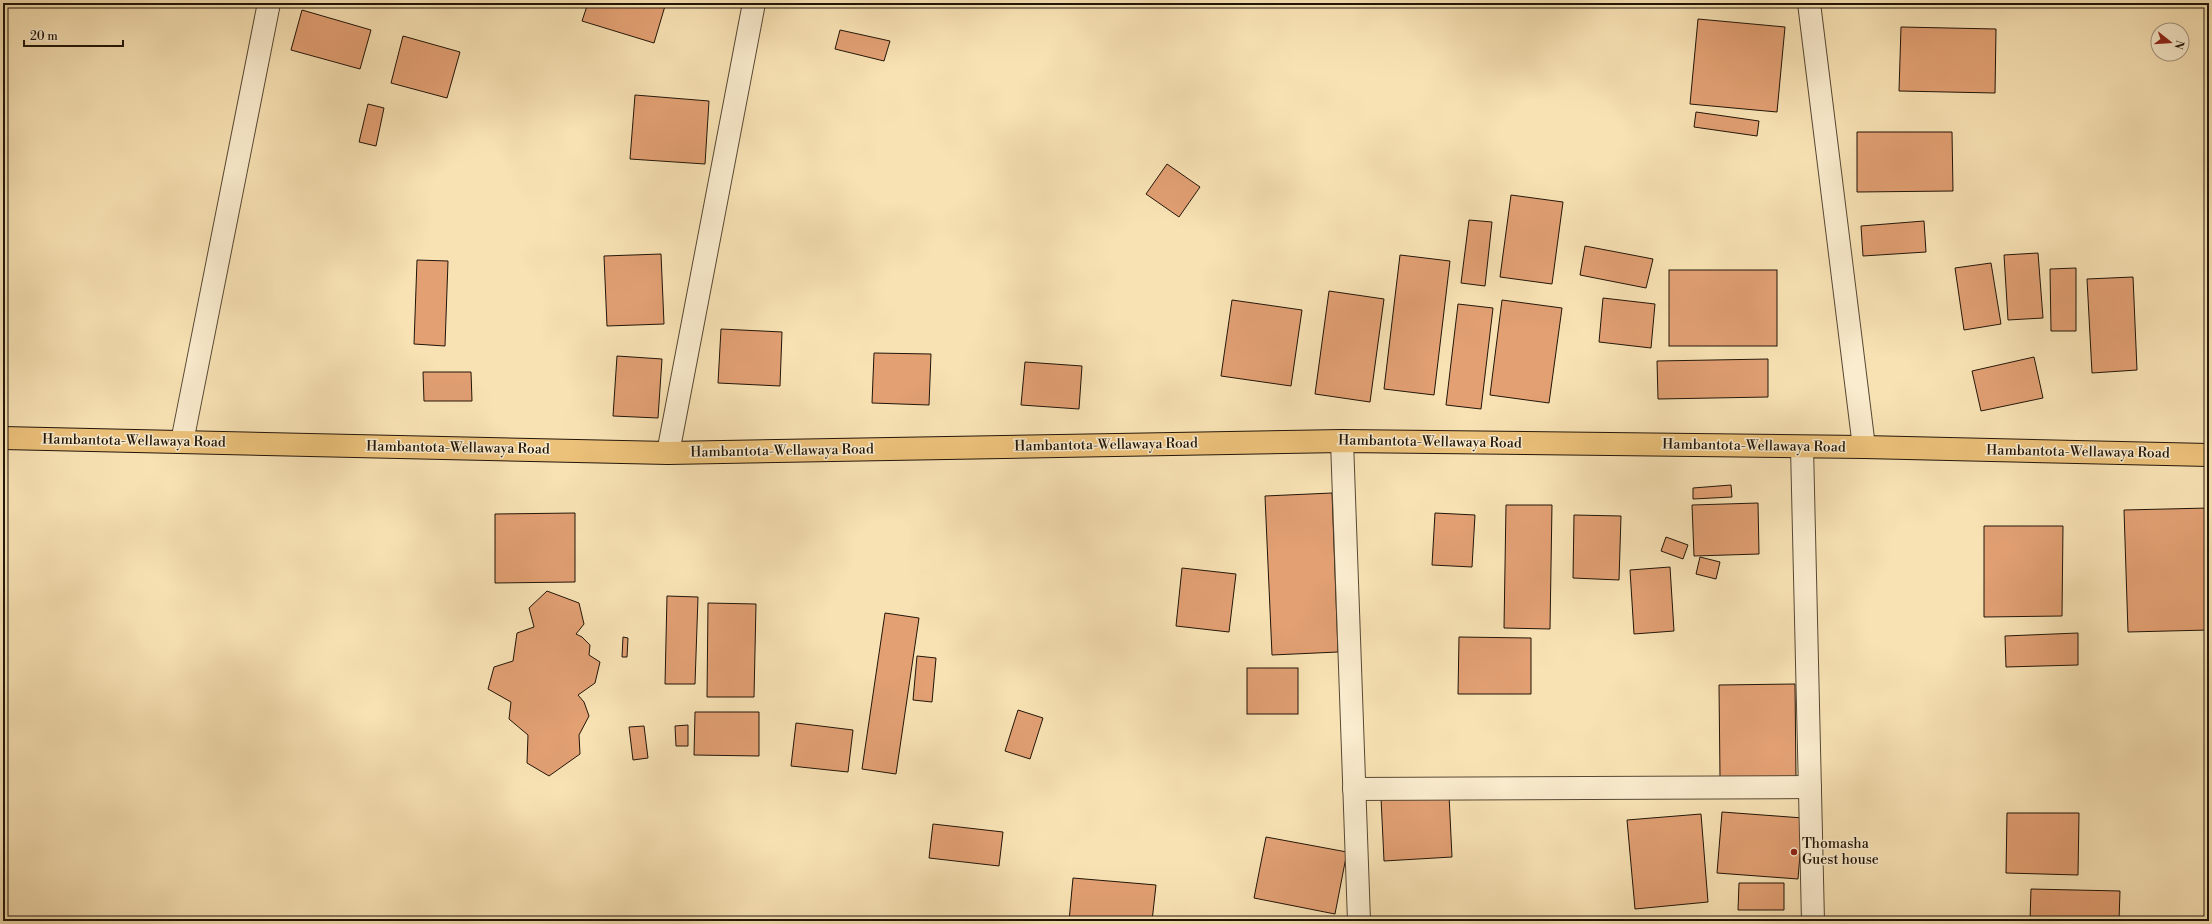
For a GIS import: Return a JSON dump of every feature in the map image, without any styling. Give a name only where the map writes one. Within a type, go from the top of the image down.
[{"type":"highway","name":"Hambantota-Wellawaya Road","points":[[3,438],[668,453],[1342,441],[1864,447],[2209,455]]},
{"type":"street","points":[[182,442],[269,3]]},
{"type":"street","points":[[668,453],[754,3]]},
{"type":"street","points":[[1809,3],[1864,447]]},
{"type":"street","points":[[1342,441],[1359,921]]},
{"type":"street","points":[[1802,447],[1813,921]]},
{"type":"street","points":[[1354,789],[1810,787]]},
{"type":"building","points":[[588,3],[655,3],[665,6],[654,43],[582,21]]},
{"type":"building","points":[[302,10],[371,30],[360,69],[291,50]]},
{"type":"building","points":[[1698,19],[1785,27],[1777,112],[1690,104]]},
{"type":"building","points":[[1901,27],[1996,29],[1995,93],[1899,91]]},
{"type":"building","points":[[840,30],[890,41],[884,61],[835,49]]},
{"type":"building","points":[[403,36],[460,52],[447,98],[391,83]]},
{"type":"building","points":[[635,95],[709,101],[705,164],[630,159]]},
{"type":"building","points":[[368,104],[384,108],[376,146],[359,142]]},
{"type":"building","points":[[1696,112],[1759,121],[1757,136],[1694,127]]},
{"type":"building","points":[[1857,132],[1952,132],[1953,191],[1857,192]]},
{"type":"building","points":[[1167,164],[1200,187],[1179,217],[1146,194]]},
{"type":"building","points":[[1511,195],[1563,202],[1552,284],[1500,277]]},
{"type":"building","points":[[1469,220],[1492,222],[1485,286],[1461,283]]},
{"type":"building","points":[[1924,221],[1926,252],[1863,256],[1861,226]]},
{"type":"building","points":[[1585,246],[1653,259],[1646,288],[1580,275]]},
{"type":"building","points":[[2038,253],[2043,318],[2008,320],[2004,255]]},
{"type":"building","points":[[661,254],[664,324],[607,326],[604,256]]},
{"type":"building","points":[[1400,255],[1450,261],[1434,395],[1384,389]]},
{"type":"building","points":[[417,260],[448,261],[445,346],[414,344]]},
{"type":"building","points":[[1991,263],[2001,324],[1964,330],[1955,268]]},
{"type":"building","points":[[2076,268],[2076,331],[2051,331],[2050,269]]},
{"type":"building","points":[[1669,270],[1777,270],[1777,346],[1669,346]]},
{"type":"building","points":[[2133,277],[2137,370],[2092,373],[2087,279]]},
{"type":"building","points":[[1329,291],[1384,299],[1370,402],[1315,394]]},
{"type":"building","points":[[1603,298],[1655,304],[1651,348],[1599,342]]},
{"type":"building","points":[[1232,300],[1302,310],[1291,386],[1221,376]]},
{"type":"building","points":[[1502,300],[1562,308],[1549,403],[1490,395]]},
{"type":"building","points":[[1458,304],[1493,308],[1481,409],[1446,405]]},
{"type":"building","points":[[721,329],[782,332],[780,386],[718,383]]},
{"type":"building","points":[[874,353],[931,354],[929,405],[872,403]]},
{"type":"building","points":[[617,356],[662,359],[658,418],[613,416]]},
{"type":"building","points":[[2034,357],[2043,398],[1981,411],[1972,371]]},
{"type":"building","points":[[1768,359],[1768,397],[1658,399],[1657,361]]},
{"type":"building","points":[[1025,362],[1082,366],[1079,409],[1021,405]]},
{"type":"building","points":[[423,372],[471,372],[472,401],[424,401]]},
{"type":"building","points":[[1731,485],[1732,497],[1693,499],[1693,488]]},
{"type":"building","points":[[1332,493],[1338,652],[1272,655],[1265,496]]},
{"type":"building","points":[[1758,503],[1759,554],[1694,556],[1692,505]]},
{"type":"building","points":[[1506,505],[1552,505],[1550,629],[1504,628]]},
{"type":"building","points":[[2209,508],[2209,630],[2128,632],[2124,510]]},
{"type":"building","points":[[575,513],[575,582],[495,583],[495,514]]},
{"type":"building","points":[[1435,513],[1475,515],[1472,567],[1432,565]]},
{"type":"building","points":[[1574,515],[1621,516],[1619,580],[1573,578]]},
{"type":"building","points":[[1984,526],[2063,526],[2062,616],[1984,617]]},
{"type":"building","points":[[1666,537],[1688,545],[1683,559],[1661,551]]},
{"type":"building","points":[[1700,557],[1720,562],[1716,579],[1696,574]]},
{"type":"building","points":[[1670,567],[1674,631],[1634,634],[1630,570]]},
{"type":"building","points":[[1182,568],[1236,574],[1229,632],[1176,626]]},
{"type":"building","points":[[547,591],[579,603],[584,624],[576,634],[582,637],[590,645],[589,655],[600,662],[595,683],[578,695],[584,702],[589,716],[579,735],[580,754],[549,776],[527,763],[528,735],[509,719],[511,702],[488,689],[494,667],[513,661],[517,633],[534,627],[529,608]]},
{"type":"building","points":[[667,596],[698,597],[695,684],[665,684]]},
{"type":"building","points":[[708,603],[756,604],[754,697],[707,697]]},
{"type":"building","points":[[885,613],[919,618],[896,774],[862,769]]},
{"type":"building","points":[[2078,633],[2078,665],[2006,667],[2005,636]]},
{"type":"building","points":[[623,637],[628,638],[627,657],[622,657]]},
{"type":"building","points":[[1459,637],[1531,638],[1531,694],[1458,694]]},
{"type":"building","points":[[917,656],[936,658],[932,702],[913,700]]},
{"type":"building","points":[[1247,668],[1298,668],[1298,714],[1247,714]]},
{"type":"building","points":[[1795,684],[1796,778],[1720,778],[1719,685]]},
{"type":"building","points":[[1018,710],[1043,718],[1030,759],[1005,751]]},
{"type":"building","points":[[695,712],[759,712],[759,756],[694,755]]},
{"type":"building","points":[[796,723],[853,730],[848,772],[791,766]]},
{"type":"building","points":[[688,725],[688,746],[676,746],[675,726]]},
{"type":"building","points":[[644,726],[648,758],[633,760],[629,727]]},
{"type":"building","points":[[1449,795],[1452,857],[1384,861],[1381,798]]},
{"type":"building","points":[[1722,812],[1803,818],[1798,879],[1717,873]]},
{"type":"building","points":[[2007,813],[2079,813],[2078,875],[2006,873]]},
{"type":"building","points":[[1701,814],[1708,902],[1635,909],[1627,820]]},
{"type":"building","points":[[933,824],[1003,832],[999,866],[929,858]]},
{"type":"building","points":[[1266,837],[1347,852],[1335,914],[1254,898]]},
{"type":"building","points":[[1073,878],[1156,885],[1152,921],[1069,921]]},
{"type":"building","points":[[1739,883],[1784,883],[1784,910],[1738,910]]},
{"type":"building","points":[[2031,889],[2120,891],[2119,921],[2030,921]]},
{"type":"place","name":"Thomasha Guest house","points":[[1794,852]]}]
